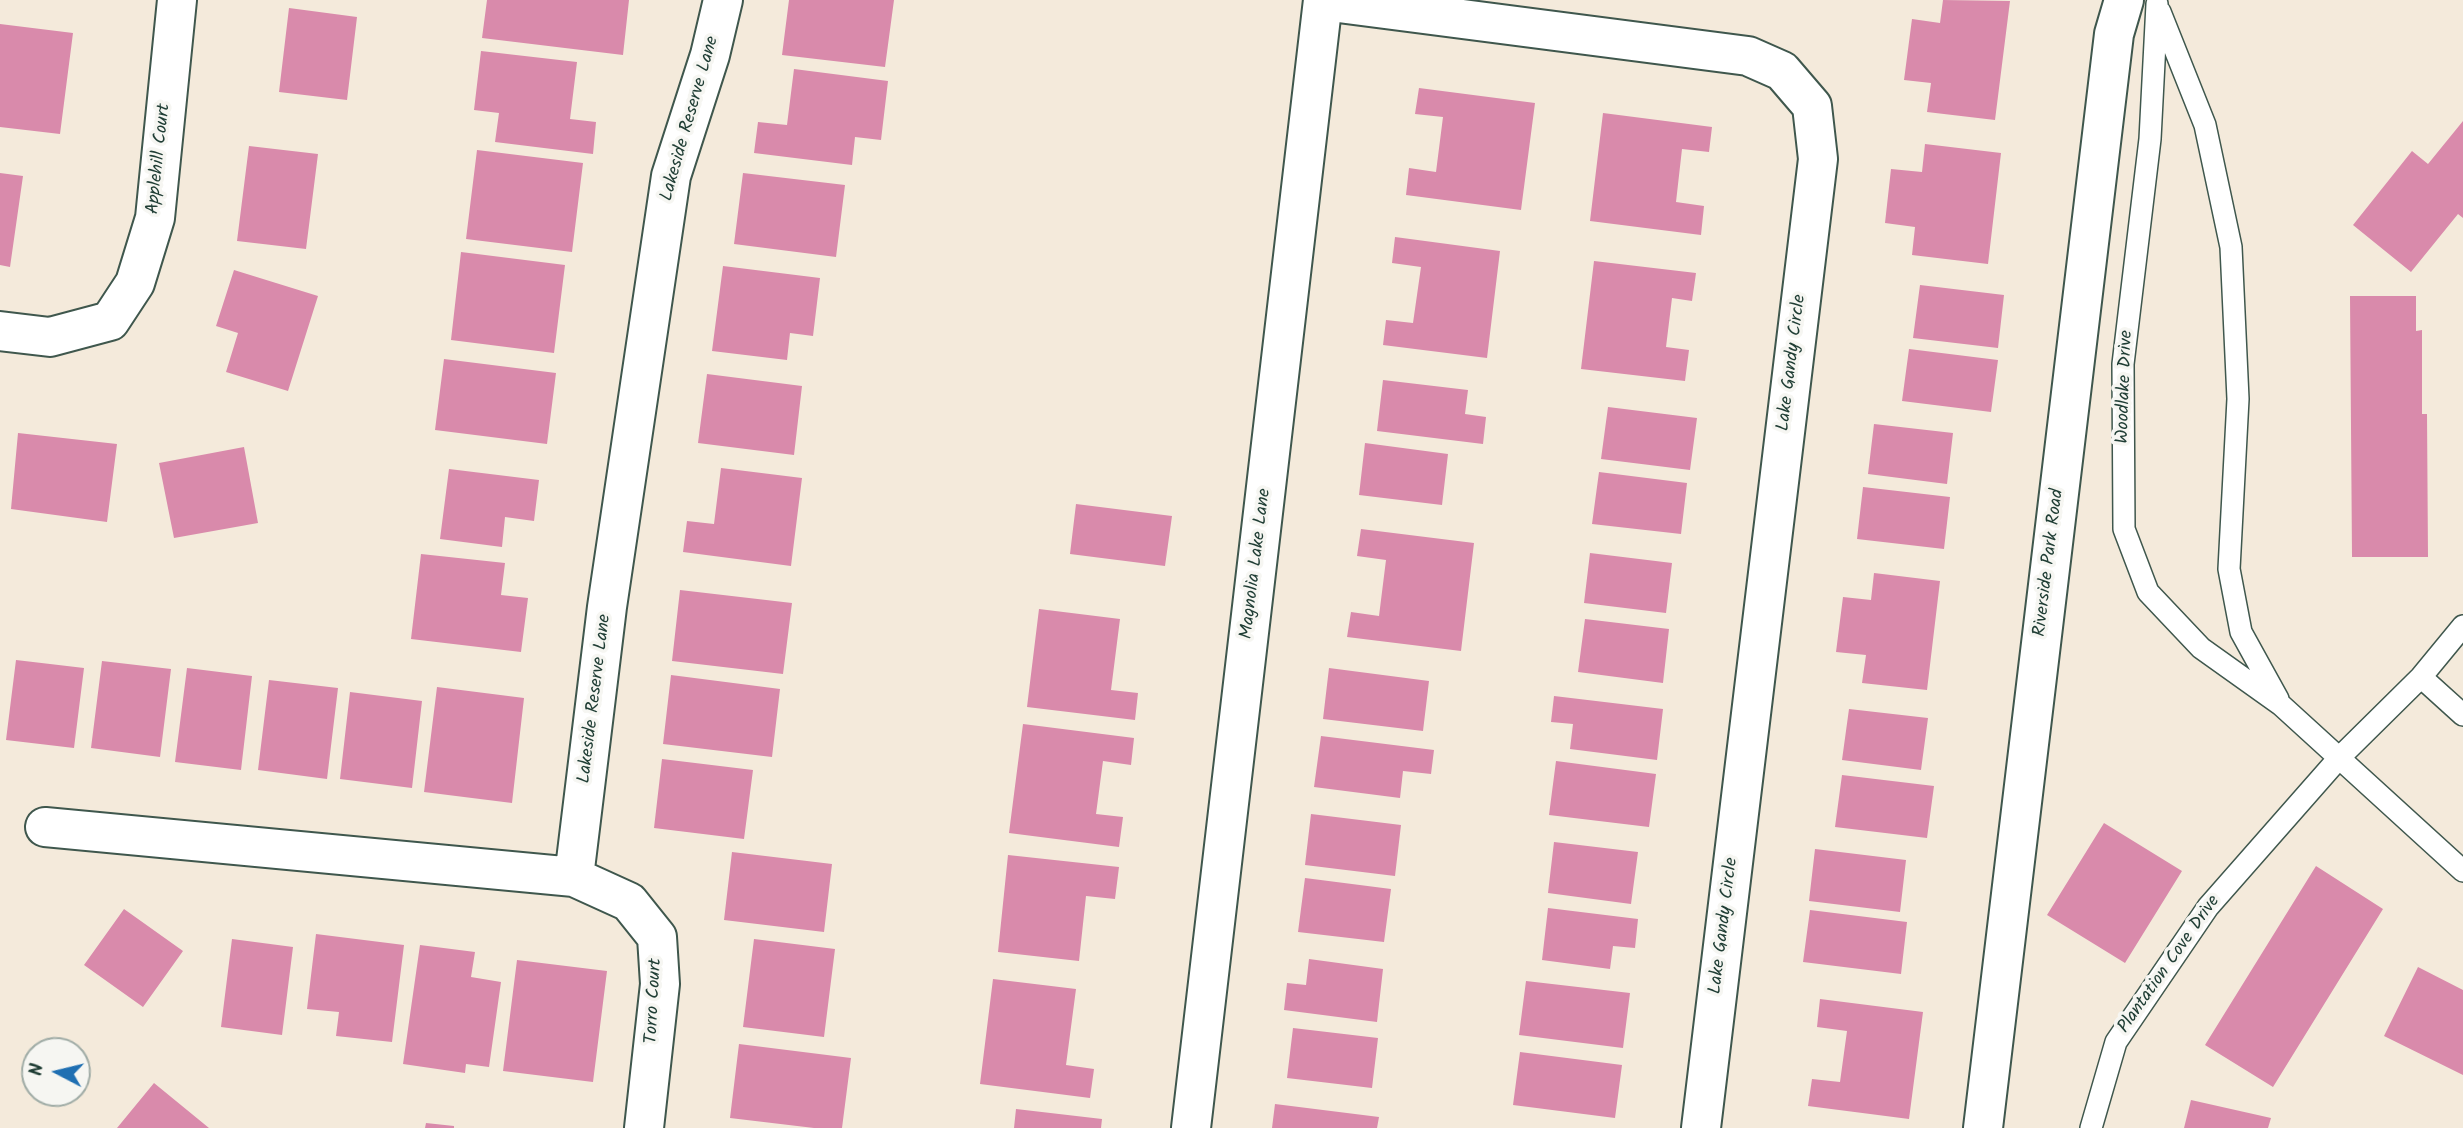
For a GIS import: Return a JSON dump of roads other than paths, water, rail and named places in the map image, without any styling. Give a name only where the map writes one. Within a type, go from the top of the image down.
[{"type":"street","name":"Applehill Court","points":[[0,331],[50,337],[110,321],[135,283],[155,218],[177,0]]},
{"type":"street","name":"Lakeside Reserve Lane","points":[[574,877],[607,607],[671,176],[710,55],[723,0]]},
{"type":"street","name":"Magnolia Lake Lane","points":[[1191,1128],[1323,1]]},
{"type":"street","name":"Lake Gandy Circle","points":[[1323,1],[1748,56],[1782,71],[1812,106],[1818,159],[1701,1128]]},
{"type":"street","name":"Riverside Park Road","points":[[1983,1128],[2113,34],[2146,1]]},
{"type":"street","points":[[45,827],[574,877]]},
{"type":"street","name":"Torro Court","points":[[574,877],[629,902],[657,937],[660,984],[644,1128]]},
{"type":"lane","name":"Woodlake Drive","points":[[2146,1],[2205,125],[2231,247],[2238,399],[2229,569],[2241,632],[2281,705]]},
{"type":"lane","name":"Woodlake Drive","points":[[2146,1],[2150,139],[2123,364],[2124,529],[2148,592],[2201,648],[2281,705],[2463,870]]},
{"type":"lane","name":"Plantation Cove Drive","points":[[2091,1128],[2116,1042],[2208,907],[2339,758],[2421,677],[2463,626]]},
{"type":"lane","points":[[2421,677],[2463,715]]}]
